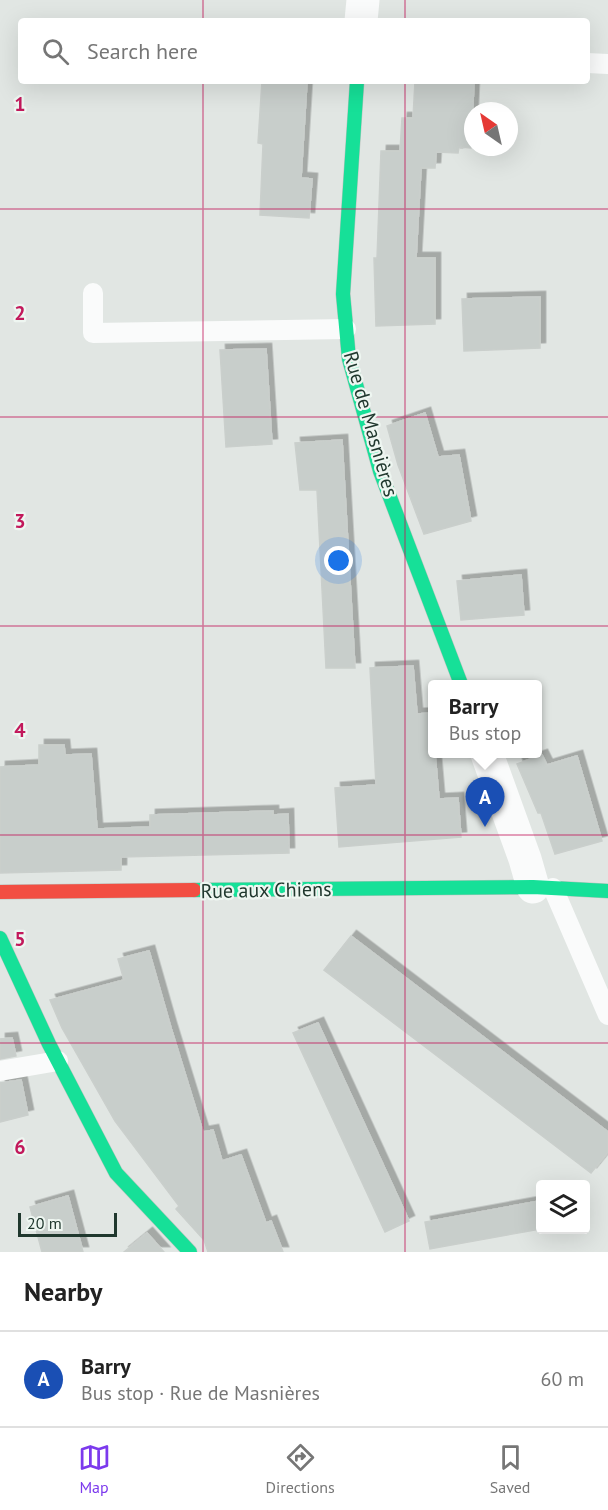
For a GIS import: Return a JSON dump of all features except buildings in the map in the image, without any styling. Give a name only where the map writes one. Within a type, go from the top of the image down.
[{"type":"street","points":[[361,18],[363,0]]},
{"type":"street","name":"Rue de Masnières","points":[[357,84],[343,294],[349,359],[380,471],[459,680]]},
{"type":"street","points":[[489,758],[525,859],[543,888]]},
{"type":"street","name":"Rue aux Chiens","points":[[0,892],[543,888],[608,891]]},
{"type":"street","points":[[0,938],[58,1062],[116,1173],[190,1252]]},
{"type":"lane","points":[[590,63],[608,64]]},
{"type":"lane","points":[[93,293],[93,333],[346,329]]},
{"type":"lane","points":[[543,888],[608,1015]]},
{"type":"lane","points":[[0,1071],[58,1062]]},
{"type":"traffic: fast","points":[[357,84],[343,294],[349,359],[380,471],[459,680]]},
{"type":"traffic: fast","points":[[194,890],[533,887],[608,891]]},
{"type":"traffic: fast","points":[[0,938],[49,1044],[116,1173],[190,1252]]},
{"type":"traffic: jam","points":[[0,892],[194,890]]},
{"type":"place","name":"Barry","points":[[485,827]]}]
